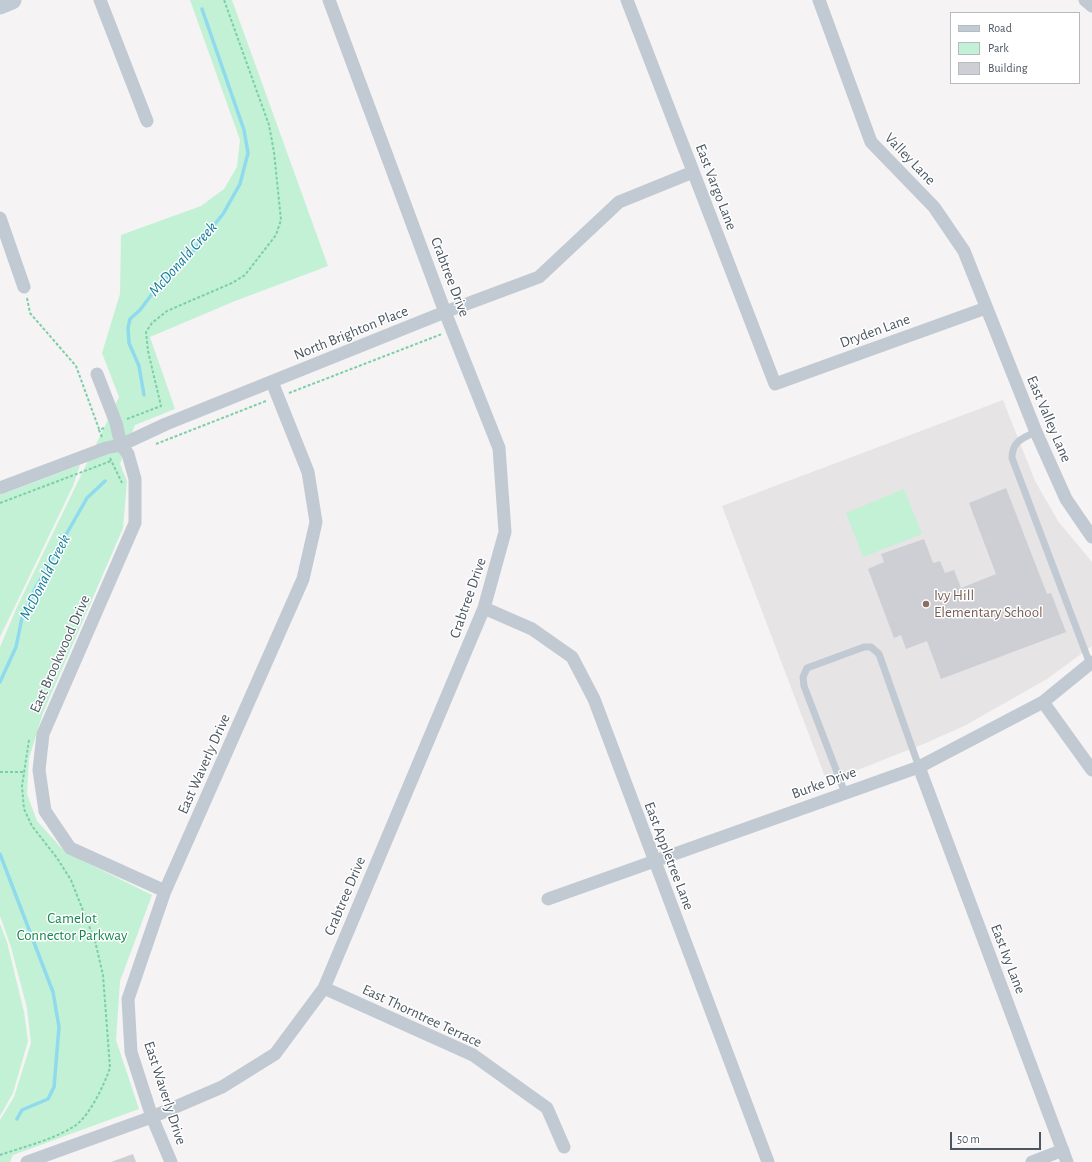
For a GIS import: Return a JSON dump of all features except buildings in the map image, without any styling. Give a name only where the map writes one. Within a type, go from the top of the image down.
[{"type":"main road","points":[[0,4],[12,0]]},
{"type":"street","points":[[100,0],[147,121]]},
{"type":"street","name":"Crabtree Drive","points":[[27,1162],[152,1117],[222,1087],[275,1054],[324,988],[484,608],[505,532],[499,448],[452,330],[329,0]]},
{"type":"street","name":"East Vargo Lane","points":[[627,0],[775,384]]},
{"type":"street","name":"Valley Lane","points":[[818,0],[871,142],[934,207],[964,251],[986,308]]},
{"type":"street","points":[[1085,0],[1092,6]]},
{"type":"street","name":"North Brighton Place","points":[[0,488],[106,448],[124,450],[166,424],[446,312],[539,277],[619,202],[693,172]]},
{"type":"street","points":[[0,218],[24,287]]},
{"type":"street","name":"Dryden Lane","points":[[775,384],[986,308]]},
{"type":"street","name":"East Valley Lane","points":[[986,308],[1036,432],[1066,498],[1092,537]]},
{"type":"street","name":"East Brookwood Drive","points":[[97,374],[135,479],[135,523],[43,734],[39,770],[45,811],[70,848],[165,891]]},
{"type":"street","name":"East Waverly Drive","points":[[171,1162],[152,1117],[131,1052],[128,999],[165,891],[303,579],[316,522],[308,472],[272,382]]},
{"type":"street","name":"East Appletree Lane","points":[[484,608],[532,629],[572,657],[594,699],[768,1162]]},
{"type":"street","name":"Burke Drive","points":[[548,899],[919,766],[1043,702],[1091,663]]},
{"type":"street","points":[[1043,702],[1092,770]]},
{"type":"street","name":"East Ivy Lane","points":[[919,766],[1065,1156]]},
{"type":"street","name":"East Thorntree Terrace","points":[[324,988],[473,1055],[547,1108],[564,1147]]},
{"type":"street","points":[[1032,1162],[1065,1156]]},
{"type":"lane","points":[[1036,432],[1015,444],[1012,449],[1012,458],[1091,663]]},
{"type":"lane","points":[[845,793],[806,691],[803,677],[807,668],[864,647],[871,647],[879,654],[919,766]]},
{"type":"path","points":[[99,430],[161,406],[148,351],[146,332],[152,322],[167,311],[232,283],[245,275],[276,235],[280,220],[274,152],[269,125],[224,0]]},
{"type":"path","points":[[24,287],[30,313],[76,366],[106,448],[123,486]]},
{"type":"path","points":[[149,446],[452,330]]},
{"type":"path","points":[[0,503],[112,461],[124,450]]},
{"type":"path","points":[[0,1155],[73,1127],[90,1107],[110,1068],[103,975],[95,941],[71,880],[57,858],[32,826],[24,809],[24,772],[26,749],[30,736]]},
{"type":"path","points":[[0,772],[24,772]]},
{"type":"shaded area","name":"Ivy Hill Elementary School","points":[[1003,400],[1035,481],[1058,521],[1092,562],[1092,646],[1047,679],[966,725],[926,743],[827,782],[722,506]]},
{"type":"green space","name":"Camelot Connector Parkway","points":[[190,0],[232,0],[328,266],[235,301],[150,337],[175,409],[135,425],[120,464],[127,481],[123,528],[43,713],[29,758],[27,794],[37,821],[65,852],[152,895],[120,981],[116,1040],[139,1109],[13,1155],[10,1162],[0,1162],[0,1120],[14,1097],[31,1043],[27,1008],[11,947],[0,916],[0,647],[17,607],[119,397],[102,353],[120,294],[121,235],[201,206],[224,189],[237,167],[240,140]]},
{"type":"green space","points":[[80,465],[73,486],[0,637],[0,495]]},
{"type":"green space","points":[[904,489],[922,534],[863,557],[846,513]]},
{"type":"green space","points":[[0,924],[7,942],[24,1012],[28,1041],[13,1093],[0,1116]]},
{"type":"waterway","name":"McDonald Creek","points":[[144,395],[139,366],[129,343],[128,328],[130,319],[140,310],[158,286],[184,262],[223,214],[240,184],[248,153],[244,130],[202,9]]},
{"type":"waterway","name":"McDonald Creek","points":[[0,682],[16,647],[22,618],[35,589],[87,498],[105,481]]},
{"type":"waterway","name":"McDonald Creek","points":[[0,854],[53,992],[59,1027],[54,1087],[48,1099],[22,1110],[17,1119]]},
{"type":"place","name":"Ivy Hill Elementary School","points":[[926,604]]}]
